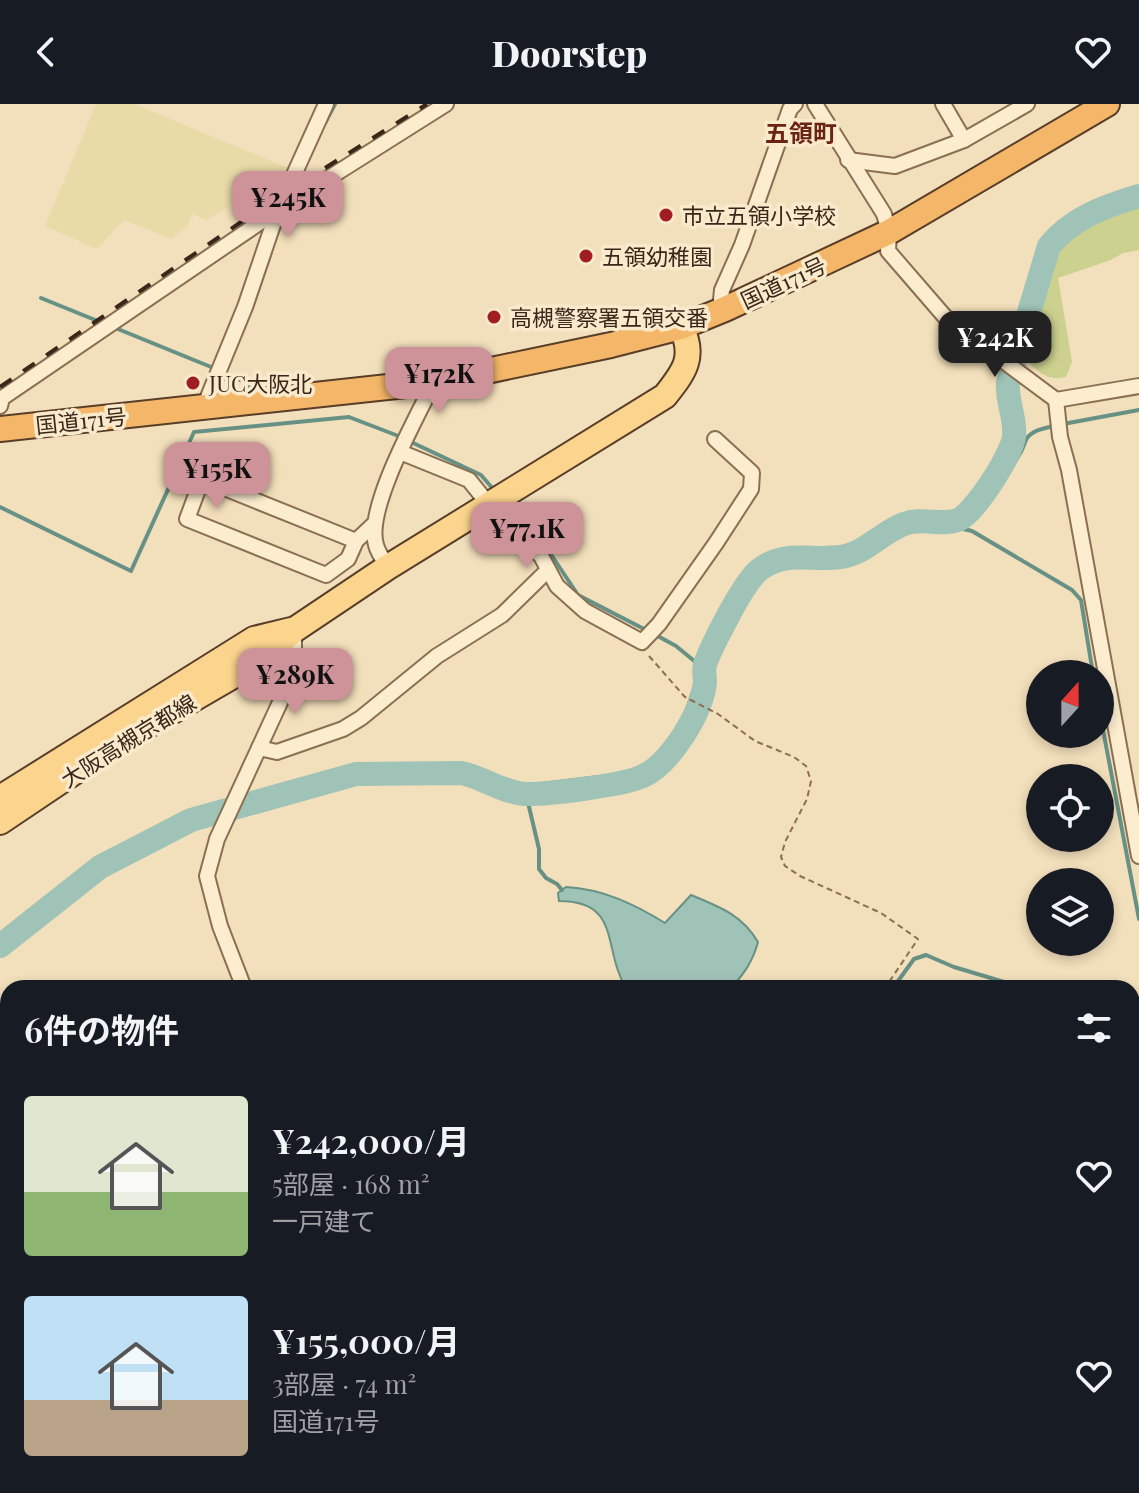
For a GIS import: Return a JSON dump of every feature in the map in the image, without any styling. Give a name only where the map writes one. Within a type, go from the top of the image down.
[{"type":"highway","name":"国道171号","points":[[0,429],[434,382],[681,327],[889,232],[1107,104]]},
{"type":"main road","name":"大阪高槻京都線","points":[[0,822],[116,744],[262,659],[294,630],[388,567],[665,396],[679,378],[688,357],[689,343],[681,327]]},
{"type":"main road","name":"大阪高槻京都線","points":[[0,798],[254,639],[294,630]]},
{"type":"street","points":[[204,407],[245,307],[278,210],[326,104]]},
{"type":"street","points":[[0,406],[2,398],[278,210],[446,104]]},
{"type":"street","points":[[725,309],[721,300],[722,290],[742,245],[790,109],[795,104]]},
{"type":"street","points":[[815,104],[884,214],[889,232],[888,251],[946,318],[1056,400],[1139,386]]},
{"type":"street","points":[[943,104],[964,140]]},
{"type":"street","points":[[848,160],[895,166],[964,140],[1027,104]]},
{"type":"street","points":[[388,567],[375,545],[375,523],[381,499],[434,382]]},
{"type":"street","points":[[1056,400],[1058,427],[1069,470],[1139,856]]},
{"type":"street","points":[[402,450],[469,480],[490,506],[541,556],[557,586],[585,611],[644,640],[716,543],[751,489],[752,473],[715,439]]},
{"type":"street","points":[[356,541],[202,479],[187,519],[326,575],[348,559],[356,541],[375,523]]},
{"type":"street","points":[[259,748],[277,752],[343,729],[361,718],[437,656],[502,615],[548,570]]},
{"type":"street","points":[[241,980],[220,926],[207,876],[217,839],[294,672],[294,630]]},
{"type":"path","points":[[644,640],[652,661],[689,700],[705,706],[755,741],[794,757],[806,766],[811,781],[807,799],[785,842],[781,857],[785,866],[800,876],[881,913],[918,939],[890,980]]},
{"type":"shaded area","points":[[96,104],[134,104],[288,168],[207,220],[192,214],[188,225],[172,239],[124,220],[97,249],[45,226]]},
{"type":"green space","points":[[1139,207],[1139,250],[1058,278],[1072,362],[1066,377],[1055,378],[1041,373],[1028,362],[1049,265],[1056,249],[1076,232]]},
{"type":"water","points":[[566,887],[593,891],[618,899],[665,923],[691,895],[737,918],[758,942],[748,967],[738,980],[622,980],[602,918],[593,909],[579,903],[559,901],[558,893]]},
{"type":"waterway","points":[[325,123],[335,104]]},
{"type":"waterway","points":[[0,946],[100,867],[191,820],[356,774],[461,773],[508,790],[534,794],[620,783],[654,769],[674,748],[698,708],[709,654],[737,600],[759,570],[788,558],[849,555],[904,524],[958,520],[973,507],[992,482],[1012,444],[1014,429],[1008,382],[1049,246],[1068,228],[1090,214],[1139,196]]},
{"type":"waterway","points":[[252,308],[271,252]]},
{"type":"waterway","points":[[41,298],[105,324]]},
{"type":"waterway","points":[[113,327],[216,369]]},
{"type":"waterway","points":[[224,373],[249,384],[251,395]]},
{"type":"waterway","points":[[1063,424],[1139,410]]},
{"type":"waterway","points":[[0,507],[131,571],[194,432],[349,417],[401,437]]},
{"type":"waterway","points":[[717,658],[756,584],[769,574],[791,566],[848,564],[908,532],[953,529],[968,524],[995,492],[1027,438],[1036,431],[1054,426]]},
{"type":"waterway","points":[[409,441],[481,475],[494,490]]},
{"type":"waterway","points":[[513,511],[548,550],[578,595],[646,630]]},
{"type":"waterway","points":[[959,528],[972,531],[1072,590],[1081,600],[1091,660]]},
{"type":"waterway","points":[[654,634],[676,646],[704,669]]},
{"type":"waterway","points":[[241,797],[356,767],[464,764],[525,786],[632,772],[655,758],[683,721],[696,683]]},
{"type":"waterway","points":[[1106,748],[1139,919]]},
{"type":"waterway","points":[[526,794],[539,849],[539,869],[562,890]]},
{"type":"waterway","points":[[0,935],[99,857],[191,811],[229,800]]},
{"type":"waterway","points":[[899,980],[914,959],[926,955],[997,980]]},
{"type":"railway","points":[[0,387],[263,207],[427,104]]},
{"type":"place","name":"市立五領小学校","points":[[666,215]]},
{"type":"place","name":"五領幼稚園","points":[[586,256]]},
{"type":"place","name":"高槻警察署五領交番","points":[[494,317]]},
{"type":"place","name":"JUC大阪北","points":[[193,383]]},
{"type":"district","name":"五領町","points":[[801,132]]}]
